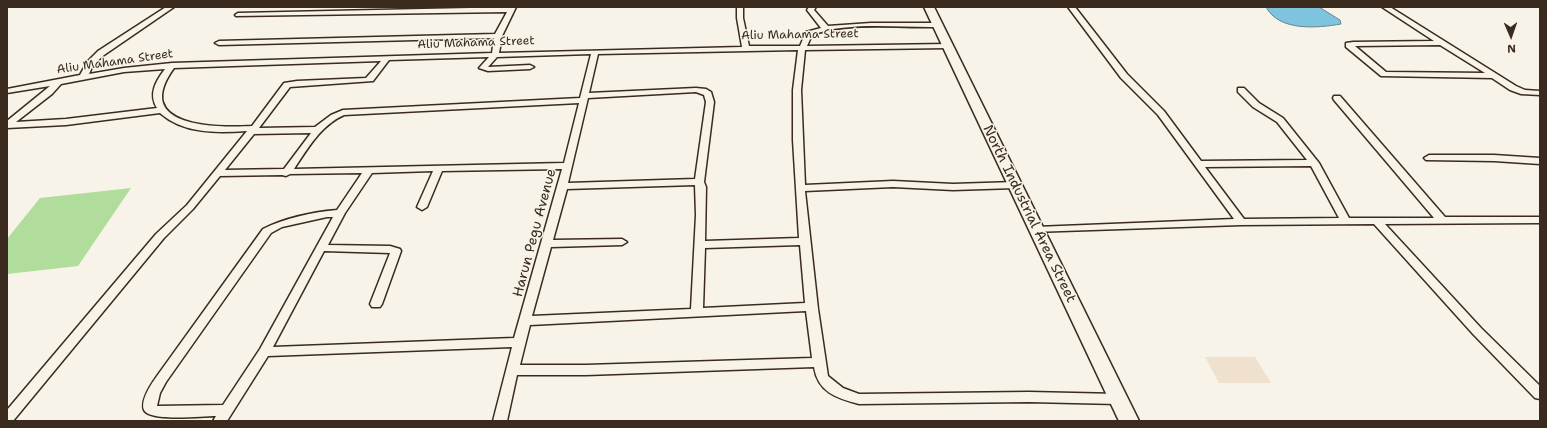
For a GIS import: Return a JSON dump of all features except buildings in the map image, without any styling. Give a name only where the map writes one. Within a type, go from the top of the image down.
[{"type":"main road","name":"North Industrial Area Street","points":[[929,7],[1130,421]]},
{"type":"street","points":[[84,76],[90,64],[101,52],[171,7]]},
{"type":"street","points":[[740,7],[740,18],[746,48]]},
{"type":"street","points":[[813,7],[810,10],[826,29]]},
{"type":"street","points":[[1071,7],[1124,76],[1161,113],[1241,222]]},
{"type":"street","points":[[1385,7],[1494,76],[1519,90],[1540,93]]},
{"type":"street","points":[[238,15],[512,8],[498,36],[495,55],[483,68],[530,67]]},
{"type":"street","points":[[938,26],[853,27],[826,29],[807,35],[804,40],[798,67],[796,101],[800,188],[804,241],[818,362],[822,378],[830,388],[847,396],[859,398],[1029,397],[1118,399]]},
{"type":"street","points":[[218,43],[498,36]]},
{"type":"street","points":[[1443,43],[1353,44],[1349,46],[1384,74],[1494,76]]},
{"type":"street","name":"Aliu Mahama Street","points":[[7,91],[84,76],[172,65],[746,48],[948,46]]},
{"type":"street","name":"Harun Pegu Avenue","points":[[500,421],[519,342],[563,186],[595,52]]},
{"type":"street","points":[[7,419],[12,406],[160,236],[190,207],[288,85],[297,83],[370,79],[387,58]]},
{"type":"street","points":[[172,65],[163,77],[156,95],[161,110],[172,118],[201,128],[218,130],[318,130]]},
{"type":"street","points":[[7,125],[49,92],[60,81]]},
{"type":"street","points":[[286,173],[322,124],[332,117],[349,112],[696,90],[707,93],[710,102],[698,182],[701,187],[697,312]]},
{"type":"street","points":[[1241,90],[1262,109],[1280,120],[1314,163],[1346,221]]},
{"type":"street","points":[[1337,98],[1442,220]]},
{"type":"street","points":[[7,125],[66,122],[161,110]]},
{"type":"street","points":[[1429,158],[1494,158],[1540,161]]},
{"type":"street","points":[[1199,164],[1314,163]]},
{"type":"street","points":[[218,173],[286,173],[438,168],[568,166]]},
{"type":"street","points":[[422,207],[438,168]]},
{"type":"street","points":[[220,421],[264,352],[340,213],[368,171]]},
{"type":"street","points":[[563,186],[698,182]]},
{"type":"street","points":[[800,188],[894,184],[953,187],[1015,185]]},
{"type":"street","points":[[227,410],[154,411],[150,408],[150,400],[155,390],[268,231],[280,225],[327,214],[340,213]]},
{"type":"street","points":[[1377,220],[1454,308],[1507,363],[1540,394]]},
{"type":"street","points":[[1036,230],[1241,222],[1540,220]]},
{"type":"street","points":[[700,245],[804,241]]},
{"type":"street","points":[[547,244],[622,242]]},
{"type":"street","points":[[322,248],[390,249],[396,251],[376,304]]},
{"type":"street","points":[[525,321],[697,312],[812,308]]},
{"type":"street","points":[[264,352],[519,342]]},
{"type":"street","points":[[512,370],[586,370],[818,362]]},
{"type":"shaded area","points":[[1205,357],[1255,357],[1271,383],[1219,383]]},
{"type":"green space","points":[[131,188],[78,266],[7,274],[7,239],[40,198]]},
{"type":"water","points":[[1266,7],[1319,7],[1340,20],[1341,24],[1311,27],[1289,24],[1280,21],[1272,15]]}]
